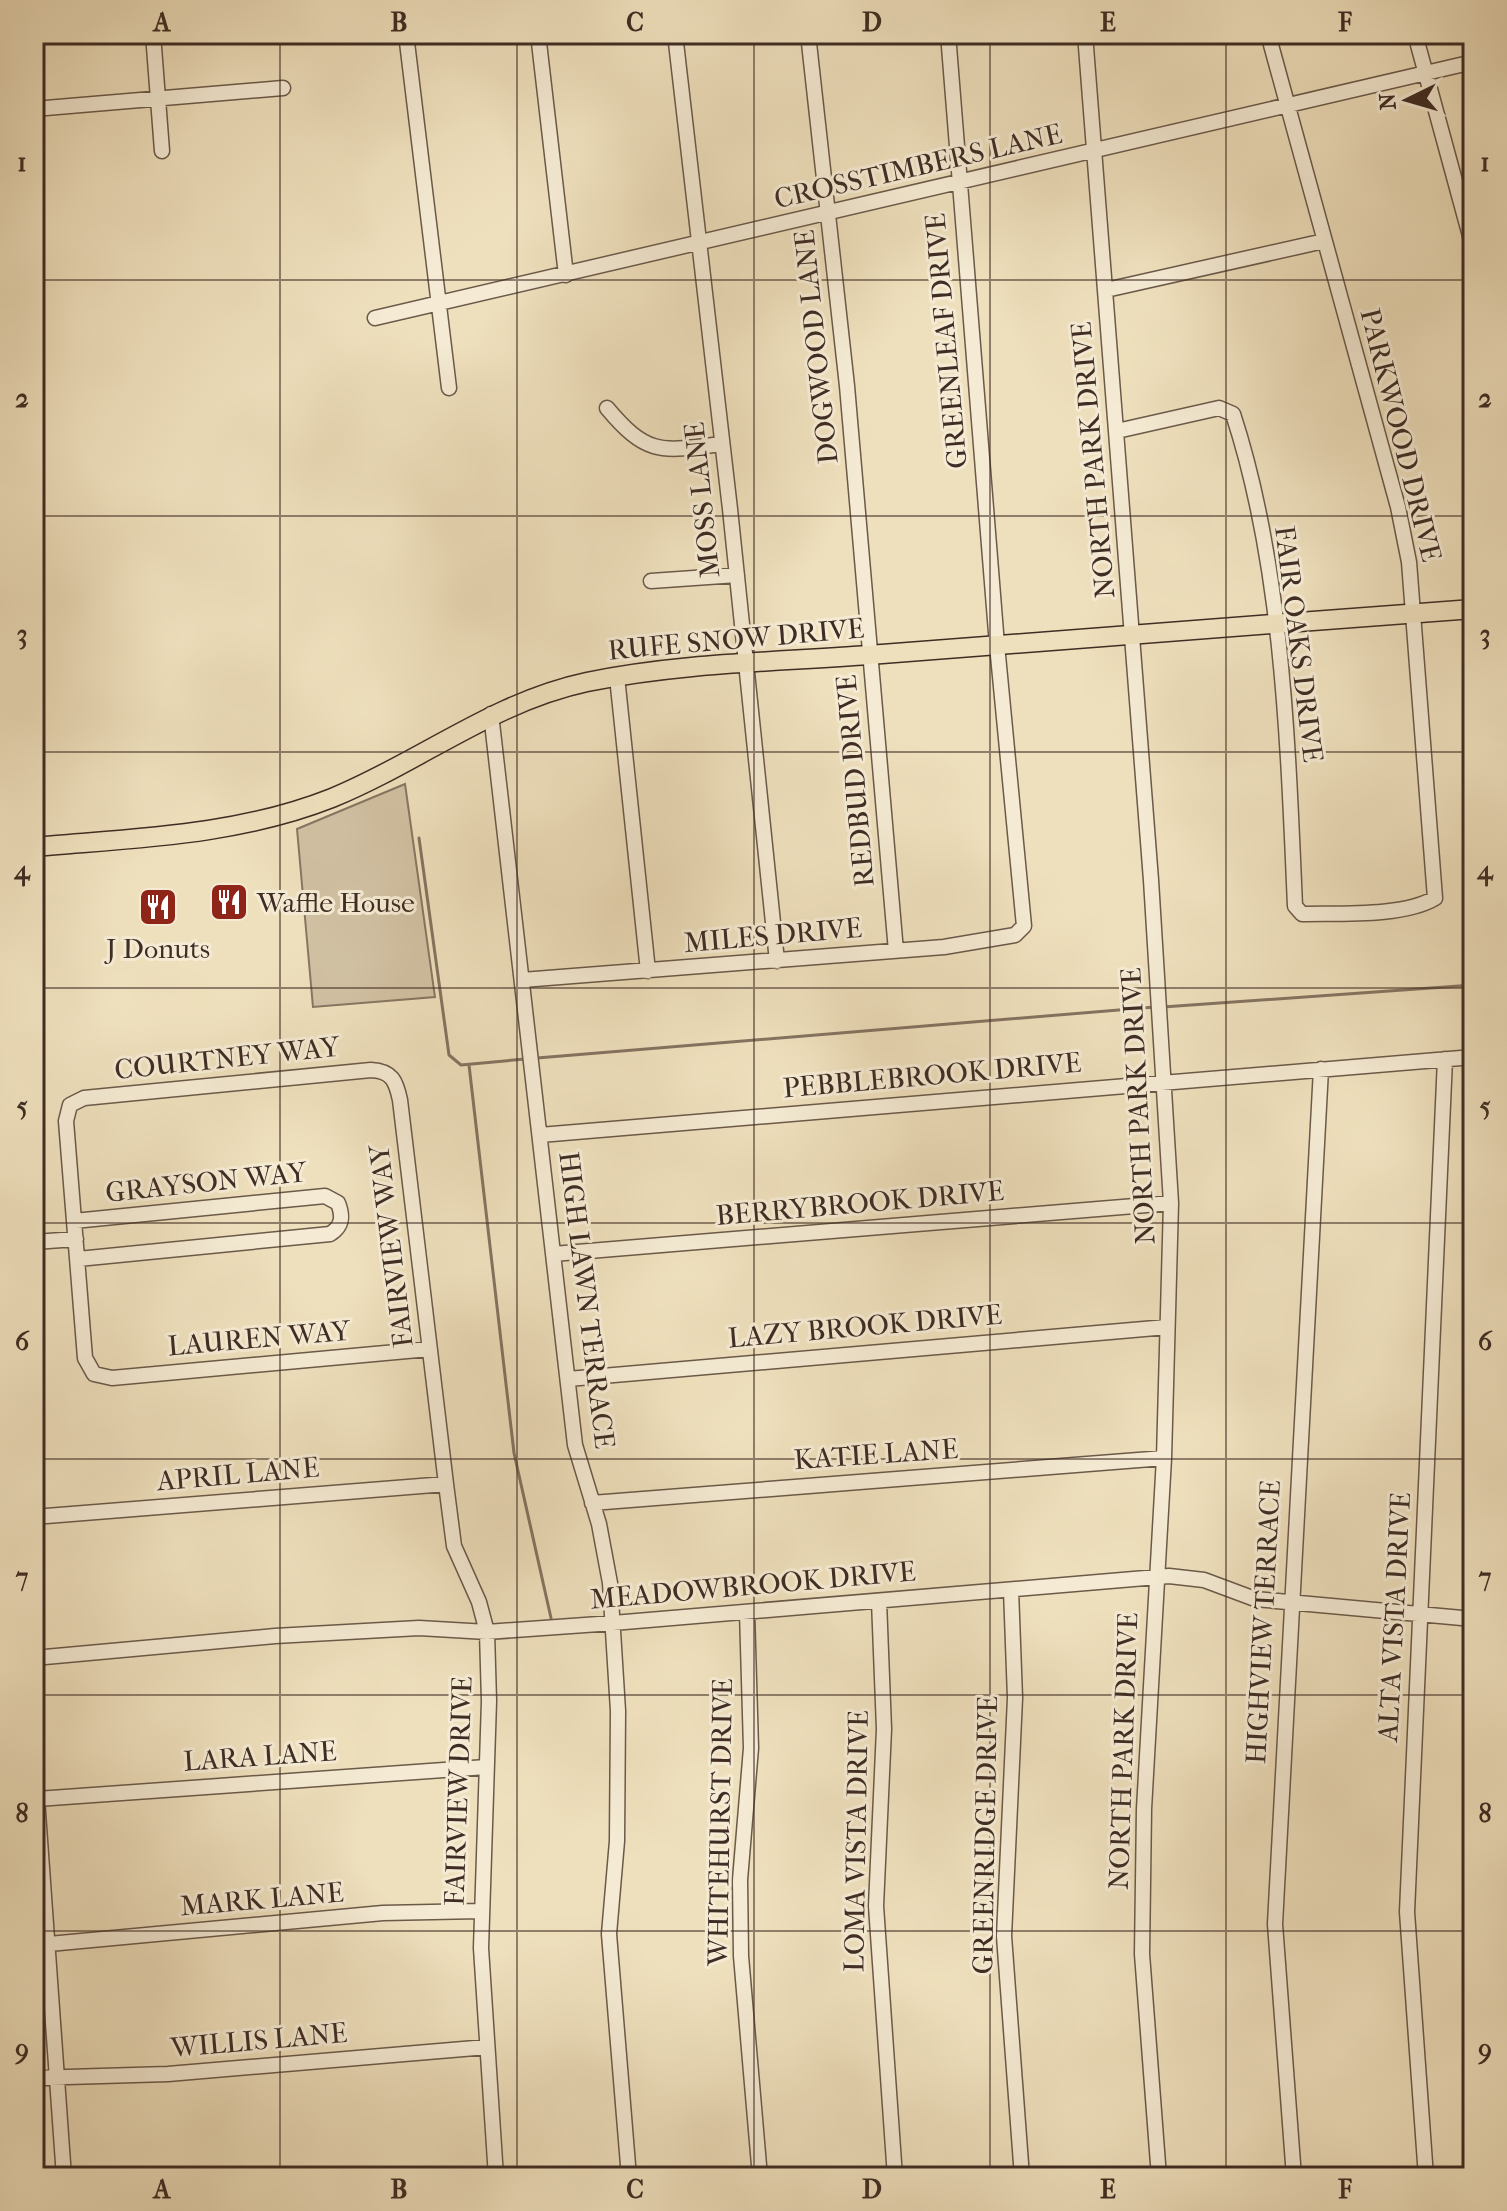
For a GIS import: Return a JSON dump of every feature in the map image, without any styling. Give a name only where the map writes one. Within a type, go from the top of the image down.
[{"type":"main road","name":"RUFE SNOW DRIVE","points":[[34,847],[193,834],[275,817],[337,795],[491,714],[561,688],[617,677],[744,663],[1473,609]]},
{"type":"street","points":[[153,34],[162,151]]},
{"type":"street","points":[[406,34],[449,388]]},
{"type":"street","points":[[538,34],[566,275]]},
{"type":"street","name":"MOSS LANE","points":[[675,34],[737,575],[777,961]]},
{"type":"street","name":"DOGWOOD LANE","points":[[808,34],[870,655]]},
{"type":"street","name":"GREENLEAF DRIVE","points":[[948,34],[997,645],[1024,926]]},
{"type":"street","name":"NORTH PARK DRIVE","points":[[1085,34],[1133,635],[1171,1203],[1164,1458],[1144,1809],[1142,1954],[1159,2177]]},
{"type":"street","name":"PARKWOOD DRIVE","points":[[1268,34],[1398,507],[1415,614],[1436,892],[1429,902],[1352,913],[1302,914],[1295,906]]},
{"type":"street","points":[[1415,34],[1473,247]]},
{"type":"street","name":"CROSSTIMBERS LANE","points":[[375,318],[1473,62]]},
{"type":"street","points":[[34,109],[283,88]]},
{"type":"street","points":[[1106,290],[1324,241]]},
{"type":"street","points":[[607,408],[633,437],[658,448],[722,444]]},
{"type":"street","name":"FAIR OAKS DRIVE","points":[[1117,431],[1219,408],[1233,414],[1268,565],[1289,769],[1295,906]]},
{"type":"street","points":[[651,581],[737,575]]},
{"type":"street","name":"REDBUD DRIVE","points":[[870,655],[896,951]]},
{"type":"street","points":[[617,677],[648,971]]},
{"type":"street","name":"HIGH LAWN TERRACE","points":[[491,714],[575,1445],[610,1583],[618,1711],[617,1841],[609,1934],[629,2177]]},
{"type":"street","name":"MILES DRIVE","points":[[522,980],[896,951],[1003,938],[1015,935],[1024,926]]},
{"type":"street","name":"PEBBLEBROOK DRIVE","points":[[540,1135],[1473,1057]]},
{"type":"street","name":"ALTA VISTA DRIVE","points":[[1426,2177],[1407,1912],[1445,1059]]},
{"type":"street","name":"HIGHVIEW TERRACE","points":[[1294,2177],[1275,1924],[1321,1069]]},
{"type":"street","name":"COURTNEY WAY","points":[[74,1221],[66,1121],[70,1105],[84,1098],[356,1072],[382,1070],[390,1074]]},
{"type":"street","name":"FAIRVIEW WAY","points":[[390,1074],[400,1100],[437,1415]]},
{"type":"street","name":"GRAYSON WAY","points":[[74,1221],[325,1196],[334,1198],[342,1213],[339,1226],[330,1234],[78,1259]]},
{"type":"street","name":"BERRYBROOK DRIVE","points":[[553,1254],[1171,1203]]},
{"type":"street","points":[[74,1221],[78,1259]]},
{"type":"street","points":[[34,1242],[76,1239]]},
{"type":"street","name":"LAUREN WAY","points":[[78,1259],[85,1358],[94,1374],[112,1378],[429,1349]]},
{"type":"street","name":"LAZY BROOK DRIVE","points":[[568,1379],[1167,1327]]},
{"type":"street","name":"FAIRVIEW DRIVE","points":[[437,1415],[454,1546],[479,1602],[487,1632],[480,1911],[496,2177]]},
{"type":"street","name":"KATIE LANE","points":[[592,1503],[1164,1458]]},
{"type":"street","name":"APRIL LANE","points":[[34,1517],[446,1484]]},
{"type":"street","name":"MEADOWBROOK DRIVE","points":[[34,1658],[275,1636],[419,1628],[487,1632],[613,1623],[1182,1576],[1255,1599],[1473,1619]]},
{"type":"street","name":"GREENRIDGE DRIVE","points":[[1011,1590],[1015,1698],[1004,1936],[1022,2177]]},
{"type":"street","name":"LOMA VISTA DRIVE","points":[[879,1601],[884,1729],[876,1906],[895,2177]]},
{"type":"street","name":"WHITEHURST DRIVE","points":[[747,1612],[751,1748],[740,1880],[741,1956],[760,2177]]},
{"type":"street","points":[[34,1756],[64,2177]]},
{"type":"street","name":"LARA LANE","points":[[37,1799],[486,1767]]},
{"type":"street","name":"MARK LANE","points":[[49,1944],[383,1913],[480,1911]]},
{"type":"street","name":"WILLIS LANE","points":[[34,2078],[168,2074],[487,2047]]},
{"type":"shaded area","points":[[405,784],[435,997],[313,1007],[297,829]]},
{"type":"waterway","points":[[419,838],[449,1055],[461,1065],[525,1059]]},
{"type":"waterway","points":[[1163,1007],[1473,985]]},
{"type":"waterway","points":[[537,1058],[1155,1007]]},
{"type":"waterway","points":[[469,1065],[514,1453],[551,1618]]},
{"type":"place","name":"Waffle House","points":[[229,902]]},
{"type":"place","name":"J Donuts","points":[[158,907]]}]
